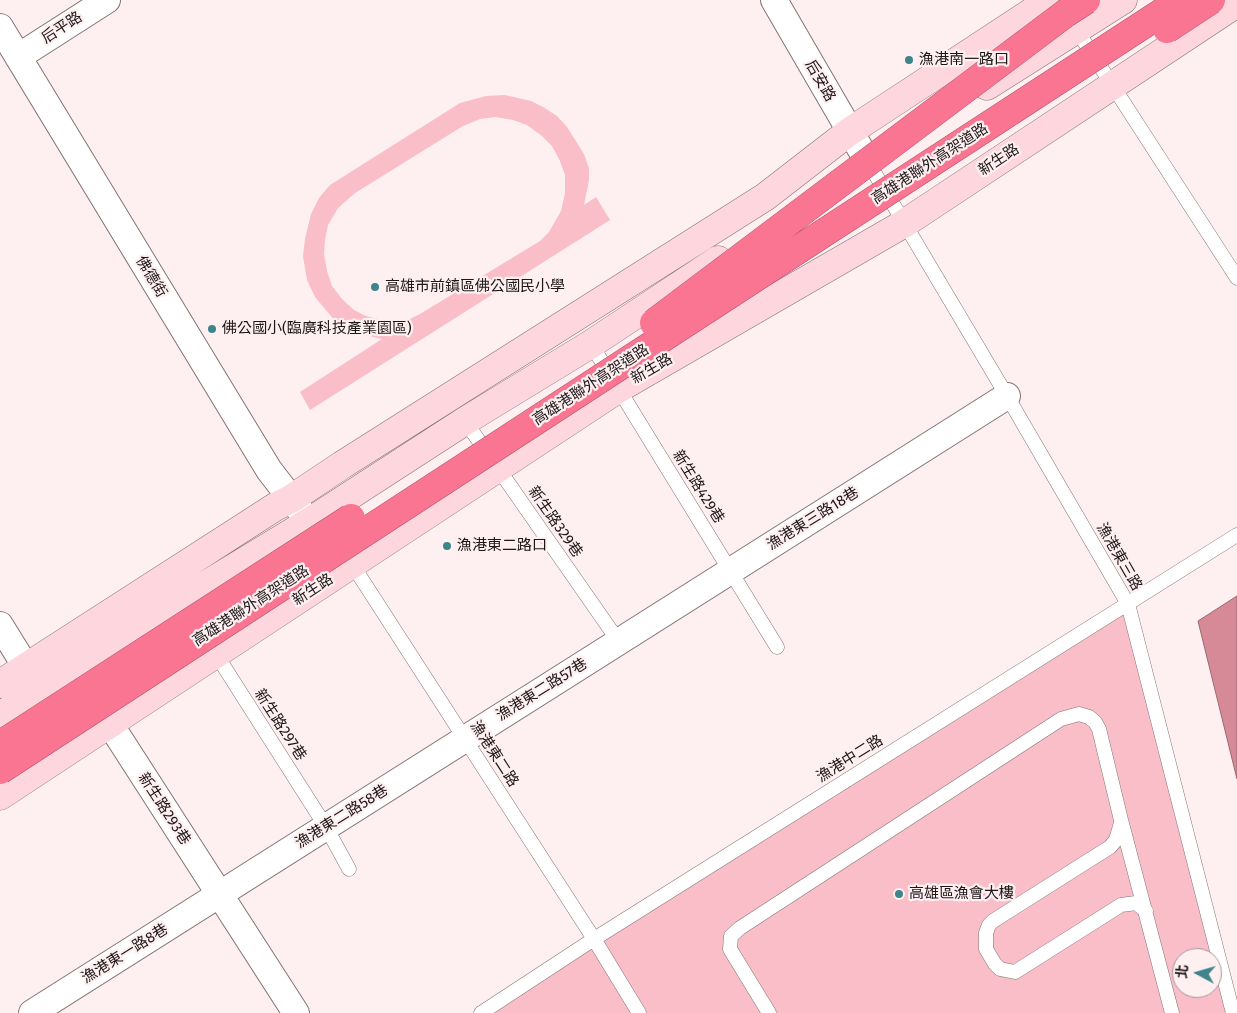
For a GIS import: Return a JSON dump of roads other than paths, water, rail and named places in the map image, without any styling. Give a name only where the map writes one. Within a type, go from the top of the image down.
[{"type":"highway","points":[[659,330],[1058,19],[1086,0]]},
{"type":"highway","name":"高雄港聯外高架道路","points":[[0,770],[1152,0]]},
{"type":"highway","name":"高雄港聯外高架道路","points":[[0,744],[1181,0]]},
{"type":"highway","points":[[659,330],[894,210],[1211,0]]},
{"type":"street","name":"后平路","points":[[18,57],[107,0]]},
{"type":"street","name":"后安路","points":[[774,0],[868,162]]},
{"type":"street","points":[[0,684],[15,664],[275,506],[287,494],[342,465],[765,197],[849,132],[1050,0]]},
{"type":"street","points":[[0,716],[181,600],[310,522],[465,421],[590,344],[868,162],[1123,0]]},
{"type":"street","name":"新生路","points":[[0,796],[618,389],[904,223],[1237,3]]},
{"type":"street","name":"佛德街","points":[[0,27],[269,470],[310,522]]},
{"type":"street","name":"漁港東三路18巷","points":[[619,642],[1007,396]]},
{"type":"street","points":[[0,626],[15,664],[40,690]]},
{"type":"street","name":"漁港東二路57巷","points":[[466,739],[619,642]]},
{"type":"street","name":"新生路293巷","points":[[110,724],[296,1013]]},
{"type":"street","name":"漁港東二路58巷","points":[[219,895],[466,739]]},
{"type":"street","name":"漁港東一路8巷","points":[[32,1013],[219,895]]},
{"type":"lane","points":[[1076,30],[1237,278]]},
{"type":"lane","name":"漁港東三路","points":[[868,162],[1128,604],[1233,1013]]},
{"type":"lane","name":"新生路429巷","points":[[590,344],[777,647]]},
{"type":"lane","name":"新生路329巷","points":[[465,421],[619,642]]},
{"type":"lane","name":"漁港東二路","points":[[310,522],[346,555],[594,939],[639,1013]]},
{"type":"lane","name":"漁港中二路","points":[[481,1013],[594,939],[1237,534]]},
{"type":"lane","name":"新生路297巷","points":[[181,600],[326,827],[349,869]]},
{"type":"lane","points":[[769,1013],[730,949],[731,936],[758,916],[1061,719],[1079,714],[1095,722],[1101,736],[1172,1013]]},
{"type":"lane","points":[[1121,820],[1116,840],[1110,847],[993,921],[986,933],[986,949],[1000,969],[1015,972],[1121,905],[1136,903],[1146,911]]},
{"type":"place","name":"漁港南一路口","points":[[909,60]]},
{"type":"place","name":"高雄市前鎮區佛公國民小學","points":[[375,287]]},
{"type":"place","name":"佛公國小(臨廣科技產業園區)","points":[[212,329]]},
{"type":"place","name":"漁港東二路口","points":[[447,546]]},
{"type":"place","name":"高雄區漁會大樓","points":[[899,894]]}]
